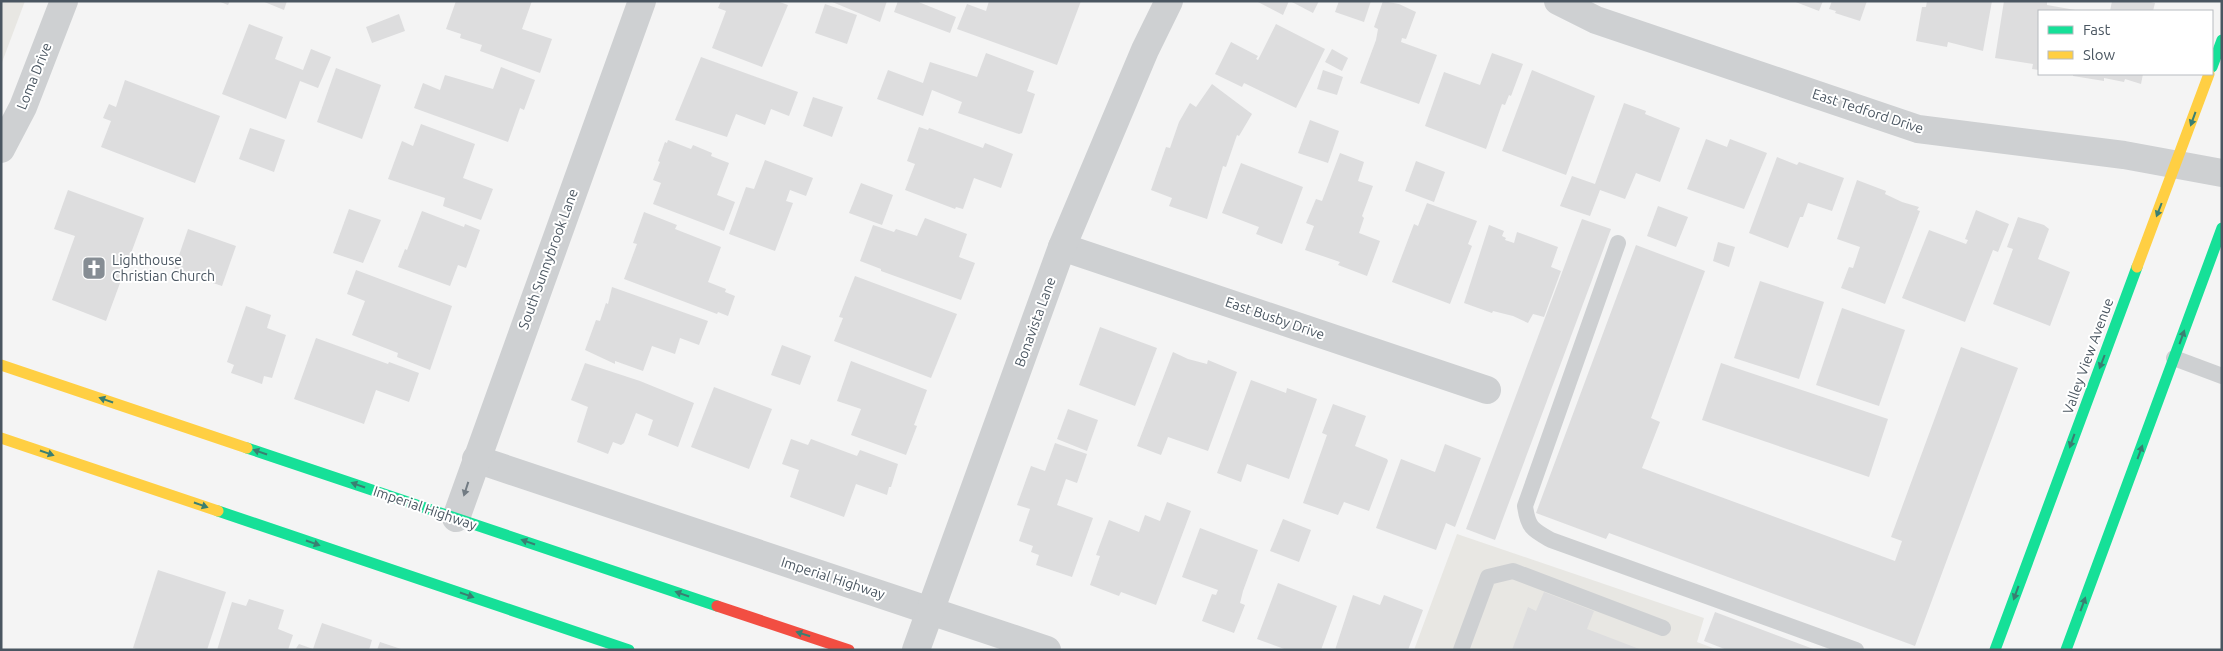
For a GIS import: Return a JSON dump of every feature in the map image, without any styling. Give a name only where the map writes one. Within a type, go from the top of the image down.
[{"type":"main road","points":[[2213,64],[2222,40]]},
{"type":"main road","name":"Valley View Avenue","points":[[1995,650],[2209,75]]},
{"type":"main road","points":[[2066,650],[2222,228]]},
{"type":"main road","name":"Imperial Highway","points":[[1,365],[849,650]]},
{"type":"main road","points":[[1,438],[628,650]]},
{"type":"street","name":"Loma Drive","points":[[1,149],[23,107],[64,1]]},
{"type":"street","name":"South Sunnybrook Lane","points":[[456,518],[642,1]]},
{"type":"street","name":"Bonavista Lane","points":[[916,650],[1062,247],[1145,50],[1169,1]]},
{"type":"street","name":"East Tedford Drive","points":[[1558,1],[1600,11],[1918,129],[2124,155],[2222,173]]},
{"type":"street","name":"East Busby Drive","points":[[1062,247],[1488,390]]},
{"type":"street","name":"Imperial Highway","points":[[476,459],[1047,650]]},
{"type":"lane","points":[[1618,243],[1525,506],[1527,519],[1533,530],[1551,540],[1856,650]]},
{"type":"lane","points":[[2174,358],[2222,376]]},
{"type":"lane","points":[[1461,650],[1488,577],[1513,572],[1663,628]]},
{"type":"shaded area","points":[[1,1],[25,1],[1,65]]},
{"type":"shaded area","points":[[1457,534],[1704,618],[1697,642],[1718,650],[1414,650]]},
{"type":"building","points":[[218,1],[230,1],[228,5]]},
{"type":"building","points":[[262,1],[287,1],[284,10]]},
{"type":"building","points":[[456,1],[532,1],[522,29],[552,39],[540,73],[480,51],[482,45],[460,38],[461,34],[446,29]]},
{"type":"building","points":[[721,1],[777,1],[788,5],[762,67],[712,48],[726,11],[718,8]]},
{"type":"building","points":[[830,1],[887,1],[880,22]]},
{"type":"building","points":[[898,1],[916,1],[956,17],[950,33],[894,12]]},
{"type":"building","points":[[989,1],[1081,1],[1057,65],[957,29],[967,4],[986,11]]},
{"type":"building","points":[[1256,1],[1289,1],[1283,15]]},
{"type":"building","points":[[1290,1],[1319,1],[1313,13]]},
{"type":"building","points":[[1339,1],[1371,1],[1364,22],[1335,12]]},
{"type":"building","points":[[1383,1],[1399,4],[1416,12],[1406,39],[1402,38],[1401,42],[1437,55],[1419,104],[1360,83],[1376,40],[1378,29],[1374,27]]},
{"type":"building","points":[[1793,1],[1823,1],[1819,11]]},
{"type":"building","points":[[1832,1],[1867,1],[1860,21],[1835,13],[1836,11],[1829,9]]},
{"type":"building","points":[[1927,1],[1992,1],[1983,51],[1948,42],[1947,47],[1916,41],[1922,7],[1926,7]]},
{"type":"building","points":[[2004,1],[2047,1],[2047,5],[2075,10],[2038,10],[2038,70],[2032,69],[2033,64],[1995,58]]},
{"type":"building","points":[[2112,1],[2147,1],[2155,3],[2153,10],[2110,10]]},
{"type":"building","points":[[825,4],[857,15],[847,44],[815,33]]},
{"type":"building","points":[[399,14],[405,31],[372,43],[366,27]]},
{"type":"building","points":[[249,24],[283,37],[275,59],[303,70],[311,49],[331,57],[318,88],[300,81],[286,119],[222,94]]},
{"type":"building","points":[[1276,24],[1325,49],[1296,108],[1244,83],[1242,87],[1215,74],[1231,42],[1258,56],[1256,59],[1258,60]]},
{"type":"building","points":[[1332,49],[1348,58],[1342,71],[1325,62]]},
{"type":"building","points":[[986,53],[1034,71],[1027,91],[1035,94],[1022,133],[1019,134],[958,113],[962,102],[932,90],[923,116],[877,99],[888,70],[923,83],[930,62],[977,77]]},
{"type":"building","points":[[1492,53],[1523,64],[1511,96],[1509,95],[1505,105],[1502,104],[1486,149],[1425,126],[1444,72],[1480,85]]},
{"type":"building","points":[[701,57],[798,92],[789,116],[771,109],[765,125],[736,114],[727,137],[675,120]]},
{"type":"building","points":[[501,67],[535,80],[524,110],[520,108],[508,142],[414,108],[423,83],[440,90],[445,75],[493,89]]},
{"type":"building","points":[[336,68],[381,85],[362,139],[317,122]]},
{"type":"building","points":[[1323,70],[1343,77],[1337,95],[1317,89]]},
{"type":"building","points":[[1532,70],[1595,96],[1566,175],[1502,151]]},
{"type":"building","points":[[2143,75],[2141,84],[2125,79],[2124,82],[2104,78],[2104,81],[2073,76]]},
{"type":"building","points":[[125,80],[220,116],[195,183],[101,147],[111,121],[103,118],[109,104],[116,107]]},
{"type":"building","points":[[1212,84],[1252,114],[1239,136],[1237,135],[1226,167],[1223,166],[1207,219],[1169,206],[1172,198],[1151,190],[1166,147],[1170,148],[1179,122],[1190,103],[1196,107]]},
{"type":"building","points":[[813,97],[843,107],[832,137],[803,126]]},
{"type":"building","points":[[1624,103],[1646,111],[1645,114],[1680,128],[1660,182],[1636,173],[1625,199],[1600,190],[1590,216],[1560,206],[1572,176],[1595,184]]},
{"type":"building","points":[[1310,120],[1339,131],[1328,163],[1298,153]]},
{"type":"building","points":[[421,124],[475,144],[463,178],[493,189],[481,220],[443,206],[445,198],[388,179],[402,141],[413,146]]},
{"type":"building","points":[[919,127],[928,130],[929,128],[983,148],[985,143],[1013,154],[1001,188],[974,178],[963,209],[956,207],[955,209],[905,190],[915,164],[907,161]]},
{"type":"building","points":[[250,128],[285,140],[274,172],[239,159]]},
{"type":"building","points":[[1706,139],[1727,147],[1730,139],[1767,153],[1744,209],[1687,189]]},
{"type":"building","points":[[668,140],[691,149],[693,145],[712,153],[711,156],[729,163],[717,195],[735,202],[724,231],[653,204],[661,183],[653,180],[665,142],[667,143]]},
{"type":"building","points":[[1340,153],[1364,162],[1358,181],[1373,186],[1362,216],[1364,218],[1359,233],[1380,241],[1367,276],[1338,265],[1340,262],[1305,250],[1314,226],[1306,223],[1316,199],[1322,201]]},
{"type":"building","points":[[1777,157],[1797,165],[1799,162],[1844,178],[1832,211],[1808,203],[1803,217],[1800,217],[1788,248],[1749,233]]},
{"type":"building","points":[[765,160],[813,178],[806,196],[790,190],[786,201],[793,203],[775,251],[729,234],[746,187],[754,189]]},
{"type":"building","points":[[1416,161],[1445,172],[1434,202],[1405,191]]},
{"type":"building","points":[[1241,163],[1303,187],[1282,244],[1256,234],[1259,227],[1222,213]]},
{"type":"building","points":[[1857,180],[1886,191],[1885,194],[1902,202],[1919,207],[1917,210],[1920,211],[1885,304],[1841,288],[1849,267],[1853,268],[1860,247],[1837,239]]},
{"type":"building","points":[[861,183],[893,195],[882,225],[849,213]]},
{"type":"building","name":"Lighthouse Christian Church","points":[[68,190],[144,218],[106,321],[52,300],[75,236],[54,229]]},
{"type":"building","points":[[1427,203],[1477,221],[1468,244],[1472,246],[1450,304],[1392,282],[1414,224],[1418,226]]},
{"type":"building","points":[[1658,206],[1688,217],[1676,247],[1647,236]]},
{"type":"building","points":[[349,209],[381,220],[363,263],[333,253]]},
{"type":"building","points":[[1976,210],[2009,224],[1998,252],[1993,250],[1965,322],[1902,298],[1929,230],[1966,244],[1968,240],[1965,239]]},
{"type":"building","points":[[422,211],[464,227],[465,224],[480,230],[466,268],[458,265],[450,286],[398,267],[405,249],[407,250]]},
{"type":"building","points":[[644,212],[677,225],[675,229],[721,247],[708,282],[726,289],[725,292],[735,296],[728,316],[718,312],[717,314],[624,279],[637,244],[633,243]]},
{"type":"building","points":[[2018,217],[2044,225],[2049,229],[2038,259],[2070,272],[2050,326],[1993,304],[2013,249],[2007,247]]},
{"type":"building","points":[[925,218],[967,234],[959,257],[975,263],[961,300],[881,271],[881,269],[860,261],[873,225],[894,232],[896,229],[917,236]]},
{"type":"building","points":[[1582,219],[1611,229],[1495,540],[1466,529]]},
{"type":"building","points":[[1489,225],[1504,231],[1502,236],[1506,238],[1505,240],[1514,243],[1517,232],[1558,247],[1551,267],[1561,271],[1544,317],[1533,314],[1528,323],[1513,316],[1493,311],[1492,313],[1464,303]]},
{"type":"building","points":[[188,229],[236,246],[222,286],[174,270]]},
{"type":"building","points":[[1718,242],[1735,247],[1729,267],[1713,261]]},
{"type":"building","points":[[1636,245],[1705,271],[1651,418],[1660,422],[1642,468],[1895,561],[1902,541],[1891,537],[1961,347],[2018,368],[1915,646],[1609,533],[1606,539],[1536,513]]},
{"type":"building","points":[[356,270],[452,306],[430,370],[397,357],[398,353],[352,335],[365,301],[347,294]]},
{"type":"building","points":[[855,276],[957,314],[931,378],[834,341],[843,318],[839,317]]},
{"type":"building","points":[[1760,281],[1824,302],[1799,379],[1734,358]]},
{"type":"building","points":[[612,287],[708,321],[699,345],[680,338],[675,354],[652,346],[643,371],[615,361],[615,364],[585,350],[596,320],[600,321],[606,303],[608,304]]},
{"type":"building","points":[[246,306],[271,315],[267,328],[286,335],[272,378],[264,376],[262,384],[231,373],[234,365],[227,362]]},
{"type":"building","points":[[1842,308],[1905,330],[1879,406],[1816,385]]},
{"type":"building","points":[[1100,327],[1157,348],[1135,406],[1079,385]]},
{"type":"building","points":[[316,338],[419,373],[409,402],[376,390],[364,424],[294,399]]},
{"type":"building","points":[[782,345],[811,356],[800,385],[771,375]]},
{"type":"building","points":[[1173,352],[1188,359],[1207,364],[1208,360],[1237,372],[1208,451],[1168,437],[1161,455],[1137,446]]},
{"type":"building","points":[[851,361],[927,390],[914,425],[917,426],[906,455],[851,435],[861,409],[837,401]]},
{"type":"building","points":[[585,363],[640,381],[694,403],[678,447],[648,435],[653,420],[636,413],[624,443],[621,445],[613,442],[608,454],[577,442],[588,407],[571,400]]},
{"type":"building","points":[[1721,363],[1888,419],[1869,477],[1702,420]]},
{"type":"building","points":[[1251,380],[1286,393],[1287,388],[1317,399],[1289,479],[1247,464],[1241,482],[1217,473]]},
{"type":"building","points":[[714,387],[772,409],[749,469],[691,447]]},
{"type":"building","points":[[1333,404],[1366,416],[1355,446],[1388,461],[1369,511],[1344,502],[1338,515],[1303,503],[1327,435],[1322,433]]},
{"type":"building","points":[[1068,409],[1098,420],[1087,451],[1057,439]]},
{"type":"building","points":[[791,439],[808,445],[811,439],[857,456],[860,450],[898,464],[887,495],[856,484],[844,517],[790,497],[799,470],[782,464]]},
{"type":"building","points":[[1055,443],[1087,454],[1077,483],[1066,479],[1057,505],[1093,518],[1072,577],[1036,565],[1039,555],[1031,552],[1033,546],[1019,541],[1030,509],[1017,505],[1031,466],[1045,471]]},
{"type":"building","points":[[1445,444],[1481,458],[1455,527],[1446,523],[1436,550],[1376,528],[1401,459],[1435,472]]},
{"type":"building","points":[[1167,502],[1191,511],[1156,605],[1121,592],[1119,596],[1090,585],[1100,556],[1096,555],[1109,520],[1139,532],[1145,515],[1160,521]]},
{"type":"building","points":[[1283,519],[1311,530],[1299,562],[1270,551]]},
{"type":"building","points":[[1200,528],[1258,550],[1243,591],[1240,603],[1245,605],[1234,633],[1202,621],[1212,594],[1216,595],[1218,590],[1182,577]]},
{"type":"building","points":[[158,570],[226,592],[207,650],[139,650],[133,648]]},
{"type":"building","points":[[1278,583],[1337,606],[1321,650],[1287,650],[1257,639]]},
{"type":"building","points":[[1544,592],[1594,611],[1587,629],[1642,650],[1512,650],[1528,607],[1536,611]]},
{"type":"building","points":[[1353,595],[1380,605],[1384,595],[1423,610],[1408,650],[1335,650]]},
{"type":"building","points":[[249,599],[284,610],[278,629],[293,635],[288,650],[217,650],[232,602],[246,606]]},
{"type":"building","points":[[1715,612],[1816,650],[1727,650],[1704,641]]},
{"type":"building","points":[[322,623],[372,640],[369,650],[295,650],[299,644],[313,649]]},
{"type":"building","points":[[380,642],[401,649],[401,650],[377,650]]},
{"type":"traffic: fast","points":[[2213,64],[2222,40]]},
{"type":"traffic: fast","points":[[2066,650],[2222,228]]},
{"type":"traffic: fast","points":[[1995,650],[2137,267]]},
{"type":"traffic: fast","points":[[247,448],[717,606]]},
{"type":"traffic: fast","points":[[218,511],[629,650]]},
{"type":"traffic: slow","points":[[2137,267],[2209,75]]},
{"type":"traffic: slow","points":[[1,365],[247,448]]},
{"type":"traffic: slow","points":[[1,438],[218,511]]},
{"type":"traffic: jam","points":[[717,606],[849,650]]},
{"type":"place","name":"Lighthouse Christian Church","points":[[94,268]]}]
